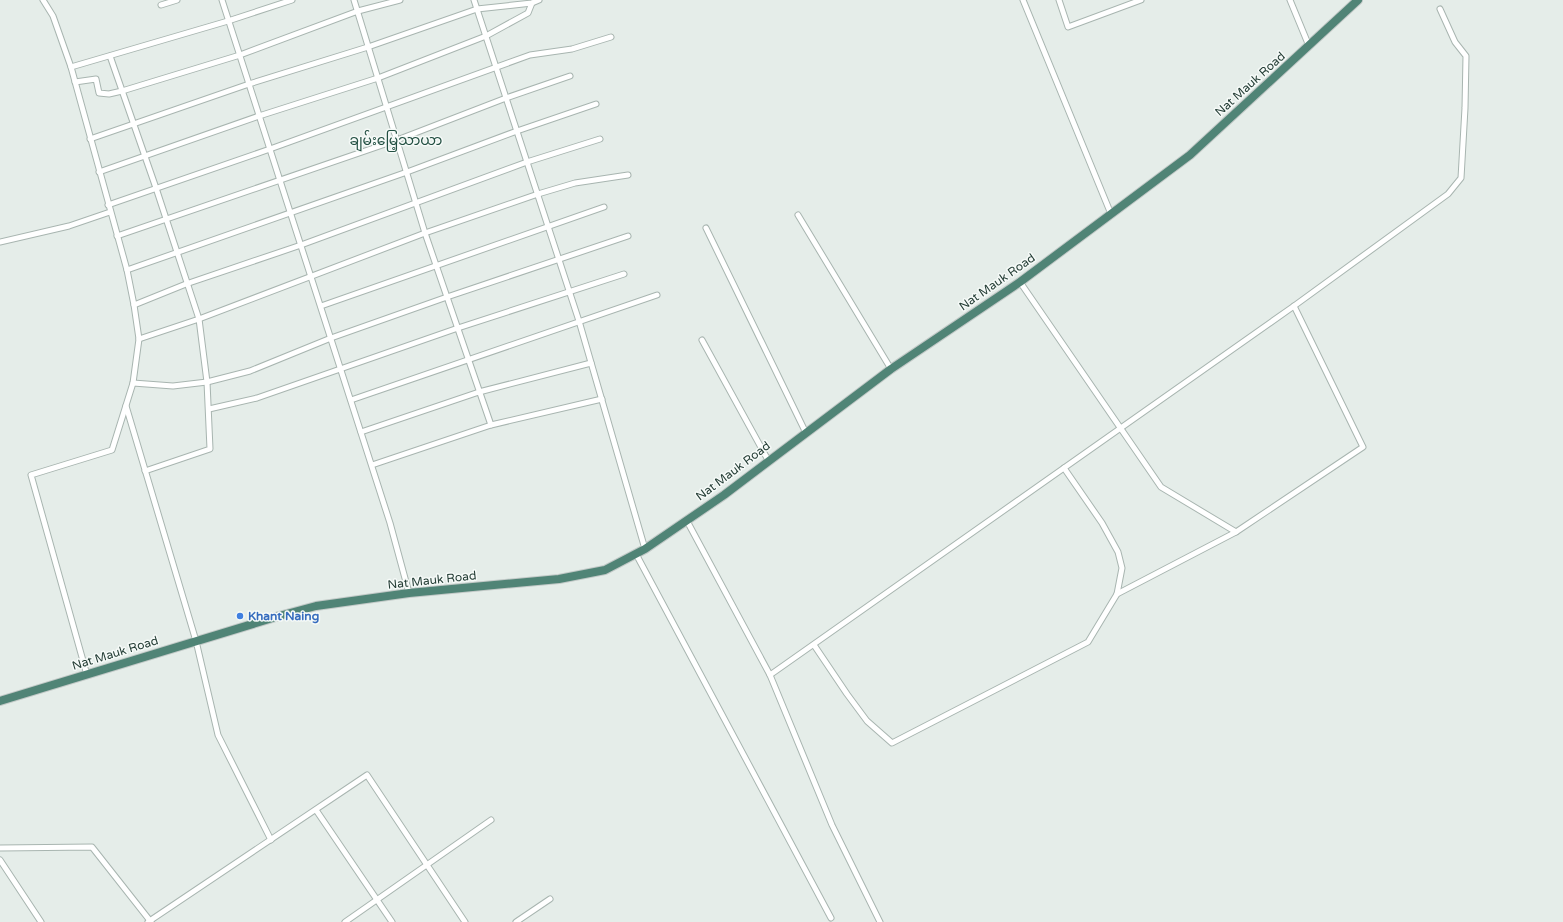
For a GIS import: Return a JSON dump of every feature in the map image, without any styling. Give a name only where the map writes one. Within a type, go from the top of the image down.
[{"type":"highway","name":"Nat Mauk Road","points":[[0,701],[316,606],[409,593],[560,579],[605,570],[636,554],[724,495],[768,460],[891,369],[1020,282],[1190,155],[1358,0]]},
{"type":"street","points":[[43,0],[53,16],[71,67],[127,270],[139,339],[133,383],[112,450],[30,475],[87,675]]},
{"type":"street","points":[[162,5],[177,0]]},
{"type":"street","points":[[222,0],[372,465],[409,593]]},
{"type":"street","points":[[71,67],[228,21],[292,0]]},
{"type":"street","points":[[354,0],[425,233],[491,425]]},
{"type":"street","points":[[75,82],[96,79],[99,93],[109,94],[122,91],[240,56],[358,12],[400,0]]},
{"type":"street","points":[[474,0],[570,292],[645,549]]},
{"type":"street","points":[[90,139],[249,84],[368,47],[477,9],[532,3],[539,0]]},
{"type":"street","points":[[1023,0],[1111,214]]},
{"type":"street","points":[[1059,0],[1068,27],[1141,0]]},
{"type":"street","points":[[1290,0],[1309,46]]},
{"type":"street","points":[[99,172],[259,116],[378,78],[486,36],[528,13],[532,3]]},
{"type":"street","points":[[770,676],[1294,306],[1448,194],[1461,178],[1466,56],[1455,42],[1440,9]]},
{"type":"street","points":[[108,205],[387,108],[530,55],[572,49],[610,37]]},
{"type":"street","points":[[110,56],[156,188],[198,319],[207,382],[210,449],[145,472]]},
{"type":"street","points":[[117,236],[397,140],[506,98],[570,76]]},
{"type":"street","points":[[127,270],[596,104]]},
{"type":"street","points":[[134,305],[186,284],[301,245],[527,162],[600,139]]},
{"type":"street","points":[[139,339],[198,319],[425,233],[538,194],[575,183],[628,175]]},
{"type":"street","points":[[321,306],[604,207]]},
{"type":"street","points":[[0,242],[69,226],[110,212]]},
{"type":"street","points":[[798,215],[891,369]]},
{"type":"street","points":[[706,228],[806,433]]},
{"type":"street","points":[[133,383],[173,386],[207,382],[250,371],[331,338],[628,236]]},
{"type":"street","points":[[209,409],[257,398],[458,328],[624,274]]},
{"type":"street","points":[[1020,282],[1161,487],[1236,532]]},
{"type":"street","points":[[351,400],[657,295]]},
{"type":"street","points":[[1117,594],[1236,532],[1363,447],[1294,306]]},
{"type":"street","points":[[702,340],[768,460]]},
{"type":"street","points":[[361,432],[479,392],[591,363]]},
{"type":"street","points":[[372,465],[491,425],[602,399]]},
{"type":"street","points":[[126,405],[196,641],[218,735],[271,840]]},
{"type":"street","points":[[814,645],[847,694],[868,721],[892,742],[1088,642],[1117,594],[1122,568],[1118,552],[1102,523],[1064,468]]},
{"type":"street","points":[[687,521],[770,676],[832,825],[880,922]]},
{"type":"street","points":[[636,554],[830,918]]},
{"type":"street","points":[[0,848],[92,847],[150,922],[367,775],[465,922]]},
{"type":"street","points":[[316,810],[392,922]]},
{"type":"street","points":[[345,922],[491,820]]},
{"type":"street","points":[[0,860],[41,922]]},
{"type":"street","points":[[516,922],[550,899]]},
{"type":"place","name":"Khant Naing","points":[[240,616]]},
{"type":"district","name":"ချမ်းမြေ့သာယာ","points":[[396,140]]}]
